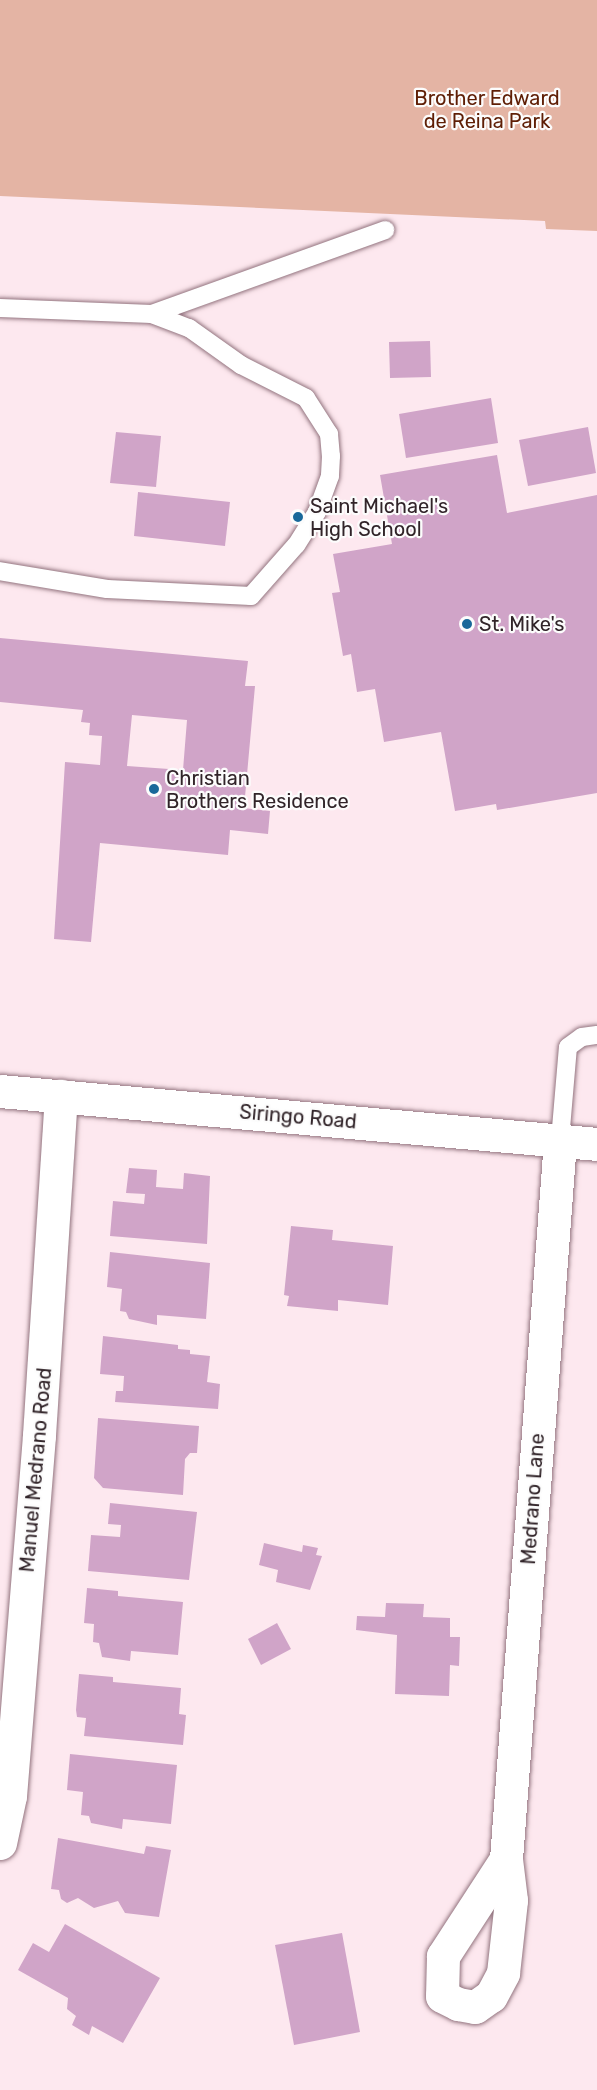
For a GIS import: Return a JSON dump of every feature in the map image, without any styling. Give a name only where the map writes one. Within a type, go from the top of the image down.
[{"type":"street","name":"Siringo Road","points":[[0,1091],[597,1144]]},
{"type":"street","name":"Manuel Medrano Road","points":[[0,1844],[10,1796],[38,1447],[61,1096]]},
{"type":"street","name":"Medrano Lane","points":[[506,1859],[560,1140]]},
{"type":"lane","points":[[152,314],[385,230]]},
{"type":"lane","points":[[0,308],[152,314],[189,328],[241,365],[306,398],[329,434],[331,456],[330,476],[317,512],[296,545],[251,596],[107,589],[0,571]]},
{"type":"lane","points":[[560,1140],[568,1047],[582,1037],[597,1035]]},
{"type":"green space","name":"Brother Edward de Reina Park","points":[[0,0],[597,0],[597,231],[546,229],[545,221],[0,196]]},
{"type":"building","points":[[430,341],[431,377],[390,378],[389,342]]},
{"type":"building","points":[[491,398],[498,443],[406,458],[399,414]]},
{"type":"building","points":[[588,427],[596,473],[528,486],[519,440]]},
{"type":"building","points":[[116,432],[161,436],[156,487],[110,483]]},
{"type":"building","name":"St. Mike's","points":[[497,455],[507,513],[597,495],[597,793],[497,810],[496,804],[455,811],[441,732],[384,742],[375,689],[357,692],[351,654],[343,656],[332,593],[340,592],[333,554],[392,544],[380,475]]},
{"type":"building","points":[[138,492],[230,502],[225,546],[134,536]]},
{"type":"building","name":"Christian Brothers Residence","points":[[0,638],[248,661],[245,686],[255,686],[244,808],[270,811],[268,834],[230,830],[228,855],[100,843],[91,942],[54,939],[65,762],[100,765],[102,736],[89,735],[90,723],[81,722],[83,710],[0,702]],"holes":[[[132,715],[187,720],[183,770],[127,766]]]},
{"type":"building","points":[[129,1168],[157,1170],[156,1187],[183,1189],[184,1173],[210,1176],[207,1244],[110,1236],[113,1201],[144,1204],[145,1194],[126,1193]]},
{"type":"building","points":[[291,1226],[333,1230],[332,1240],[393,1246],[388,1305],[338,1300],[338,1311],[287,1306],[289,1296],[284,1295]]},
{"type":"building","points":[[110,1252],[210,1263],[206,1319],[157,1315],[157,1325],[129,1319],[126,1312],[120,1311],[122,1289],[107,1287]]},
{"type":"building","points":[[103,1336],[178,1345],[178,1349],[190,1350],[190,1354],[210,1356],[207,1382],[220,1384],[218,1409],[115,1402],[116,1391],[123,1391],[124,1376],[100,1374]]},
{"type":"building","points":[[98,1418],[199,1426],[197,1453],[190,1453],[185,1459],[183,1495],[103,1488],[94,1478]]},
{"type":"building","points":[[110,1503],[197,1512],[189,1580],[88,1571],[91,1535],[120,1537],[121,1525],[108,1524]]},
{"type":"building","points":[[264,1543],[302,1552],[303,1545],[318,1548],[316,1555],[322,1556],[310,1590],[276,1582],[278,1570],[259,1565]]},
{"type":"building","points":[[87,1588],[118,1591],[118,1596],[183,1602],[178,1655],[131,1651],[130,1661],[102,1657],[99,1643],[93,1642],[94,1624],[84,1623]]},
{"type":"building","points":[[386,1603],[424,1604],[423,1617],[450,1618],[450,1637],[460,1637],[459,1666],[450,1665],[449,1696],[395,1694],[397,1635],[356,1630],[357,1616],[385,1617]]},
{"type":"building","points":[[277,1623],[291,1649],[261,1665],[248,1639]]},
{"type":"building","points":[[79,1674],[113,1677],[113,1682],[181,1688],[179,1714],[186,1715],[183,1745],[84,1736],[86,1718],[77,1717],[76,1710]]},
{"type":"building","points":[[70,1754],[177,1765],[171,1824],[123,1819],[122,1829],[91,1823],[89,1816],[81,1815],[83,1792],[67,1790]]},
{"type":"building","points":[[58,1838],[144,1854],[146,1846],[171,1850],[159,1917],[125,1913],[118,1901],[94,1908],[78,1898],[67,1903],[61,1899],[59,1890],[51,1889]]},
{"type":"building","points":[[65,1924],[160,1978],[123,2043],[92,2026],[89,2035],[72,2025],[76,2016],[67,2009],[68,1998],[18,1970],[33,1943],[49,1952]]},
{"type":"building","points":[[342,1933],[360,2032],[294,2045],[275,1945]]},
{"type":"place","name":"Saint Michael's High School","points":[[298,517]]},
{"type":"place","name":"St. Mike's","points":[[467,624]]},
{"type":"place","name":"Christian Brothers Residence","points":[[154,789]]}]
